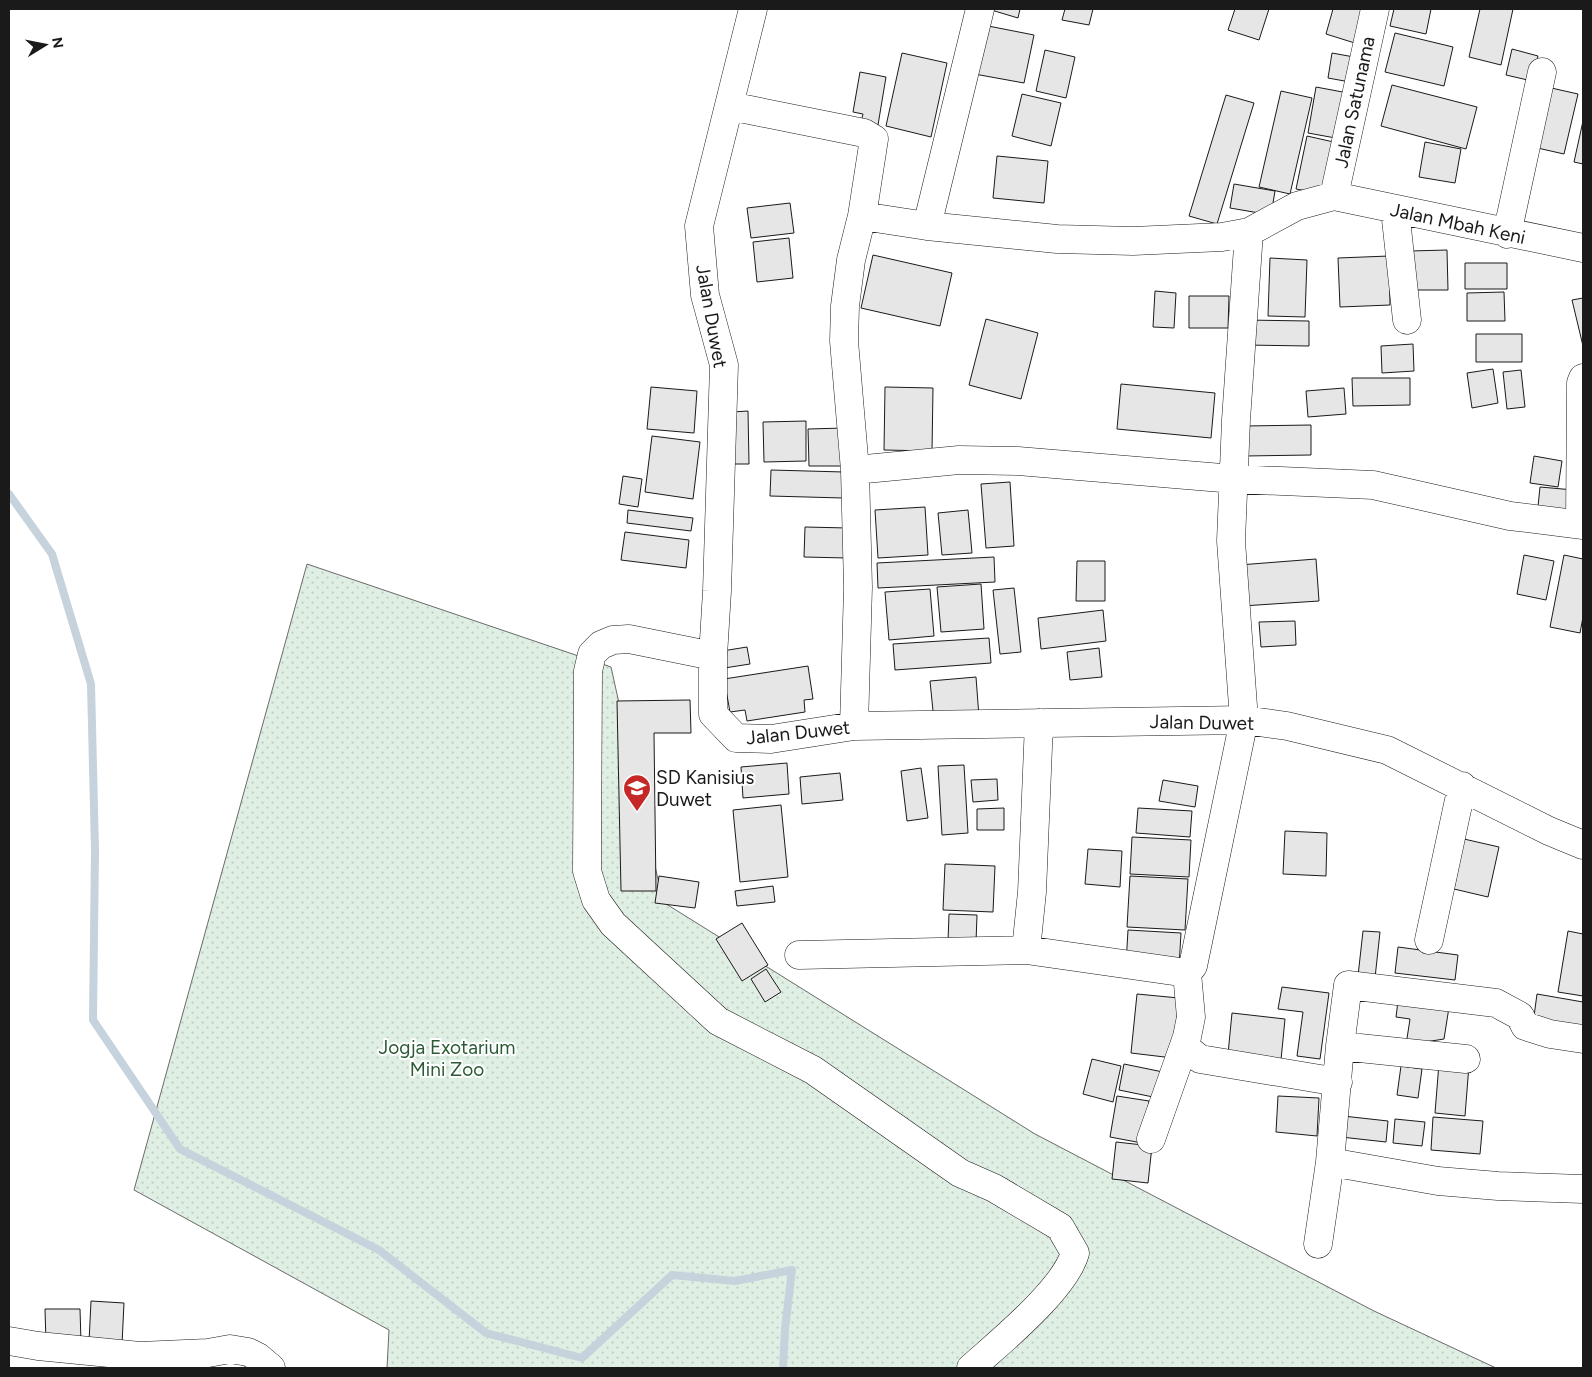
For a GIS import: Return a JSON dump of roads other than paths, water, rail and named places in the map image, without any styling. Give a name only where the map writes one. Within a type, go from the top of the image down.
[{"type":"street","name":"Jalan Duwet","points":[[752,9],[730,106],[699,226],[705,295],[724,365],[717,591],[712,656],[713,714],[736,738],[771,739],[854,726],[1244,720],[1287,726],[1387,750],[1583,845]]},
{"type":"street","points":[[927,226],[980,9]]},
{"type":"street","name":"Jalan Satunama","points":[[1334,196],[1375,9]]},
{"type":"street","points":[[1507,234],[1542,72]]},
{"type":"street","points":[[730,106],[870,135],[874,139],[875,147],[862,216],[851,260],[844,341],[855,470],[858,587],[854,726]]},
{"type":"street","points":[[862,216],[927,226],[1057,240],[1133,241],[1222,237],[1249,232],[1297,206],[1334,196]]},
{"type":"street","name":"Jalan Mbah Keni","points":[[1334,196],[1507,234],[1583,248]]},
{"type":"street","points":[[1395,210],[1407,320]]},
{"type":"street","points":[[1151,1139],[1184,1046],[1191,1017],[1187,974],[1193,966],[1244,720],[1230,541],[1249,232]]},
{"type":"street","points":[[855,470],[959,460],[1018,460],[1234,479],[1373,485],[1510,516],[1582,524],[1581,383],[1583,378]]},
{"type":"street","points":[[712,656],[629,639],[614,640],[601,645],[592,654],[588,671],[587,871],[596,900],[613,924],[718,1021],[813,1070],[960,1173],[994,1188],[1060,1227],[1075,1253],[1072,1265],[1049,1295],[971,1368]]},
{"type":"street","points":[[1026,950],[1032,892],[1039,723]]},
{"type":"street","points":[[1429,940],[1462,786]]},
{"type":"street","points":[[798,955],[1026,950],[1187,974]]},
{"type":"street","points":[[1318,1244],[1330,1162],[1340,1046],[1348,985],[1496,1004],[1520,1016],[1525,1026],[1550,1034],[1583,1040]]},
{"type":"street","points":[[1184,1046],[1200,1059],[1338,1082]]},
{"type":"street","points":[[1340,1046],[1466,1059]]},
{"type":"street","points":[[1330,1162],[1438,1181],[1498,1186],[1583,1189]]},
{"type":"street","points":[[9,1341],[39,1357],[140,1356],[208,1353],[230,1349],[248,1352],[258,1357],[271,1368]]},
{"type":"waterway","points":[[9,494],[52,554],[91,684],[95,850],[93,1020],[180,1149],[379,1250],[486,1333],[582,1358],[672,1275],[735,1281],[792,1270],[785,1329],[783,1368]]},
{"type":"place","name":"SD Kanisius Duwet","points":[[637,812]]},
{"type":"park label","name":"Jogja Exotarium Mini Zoo","points":[[447,1058]]}]
